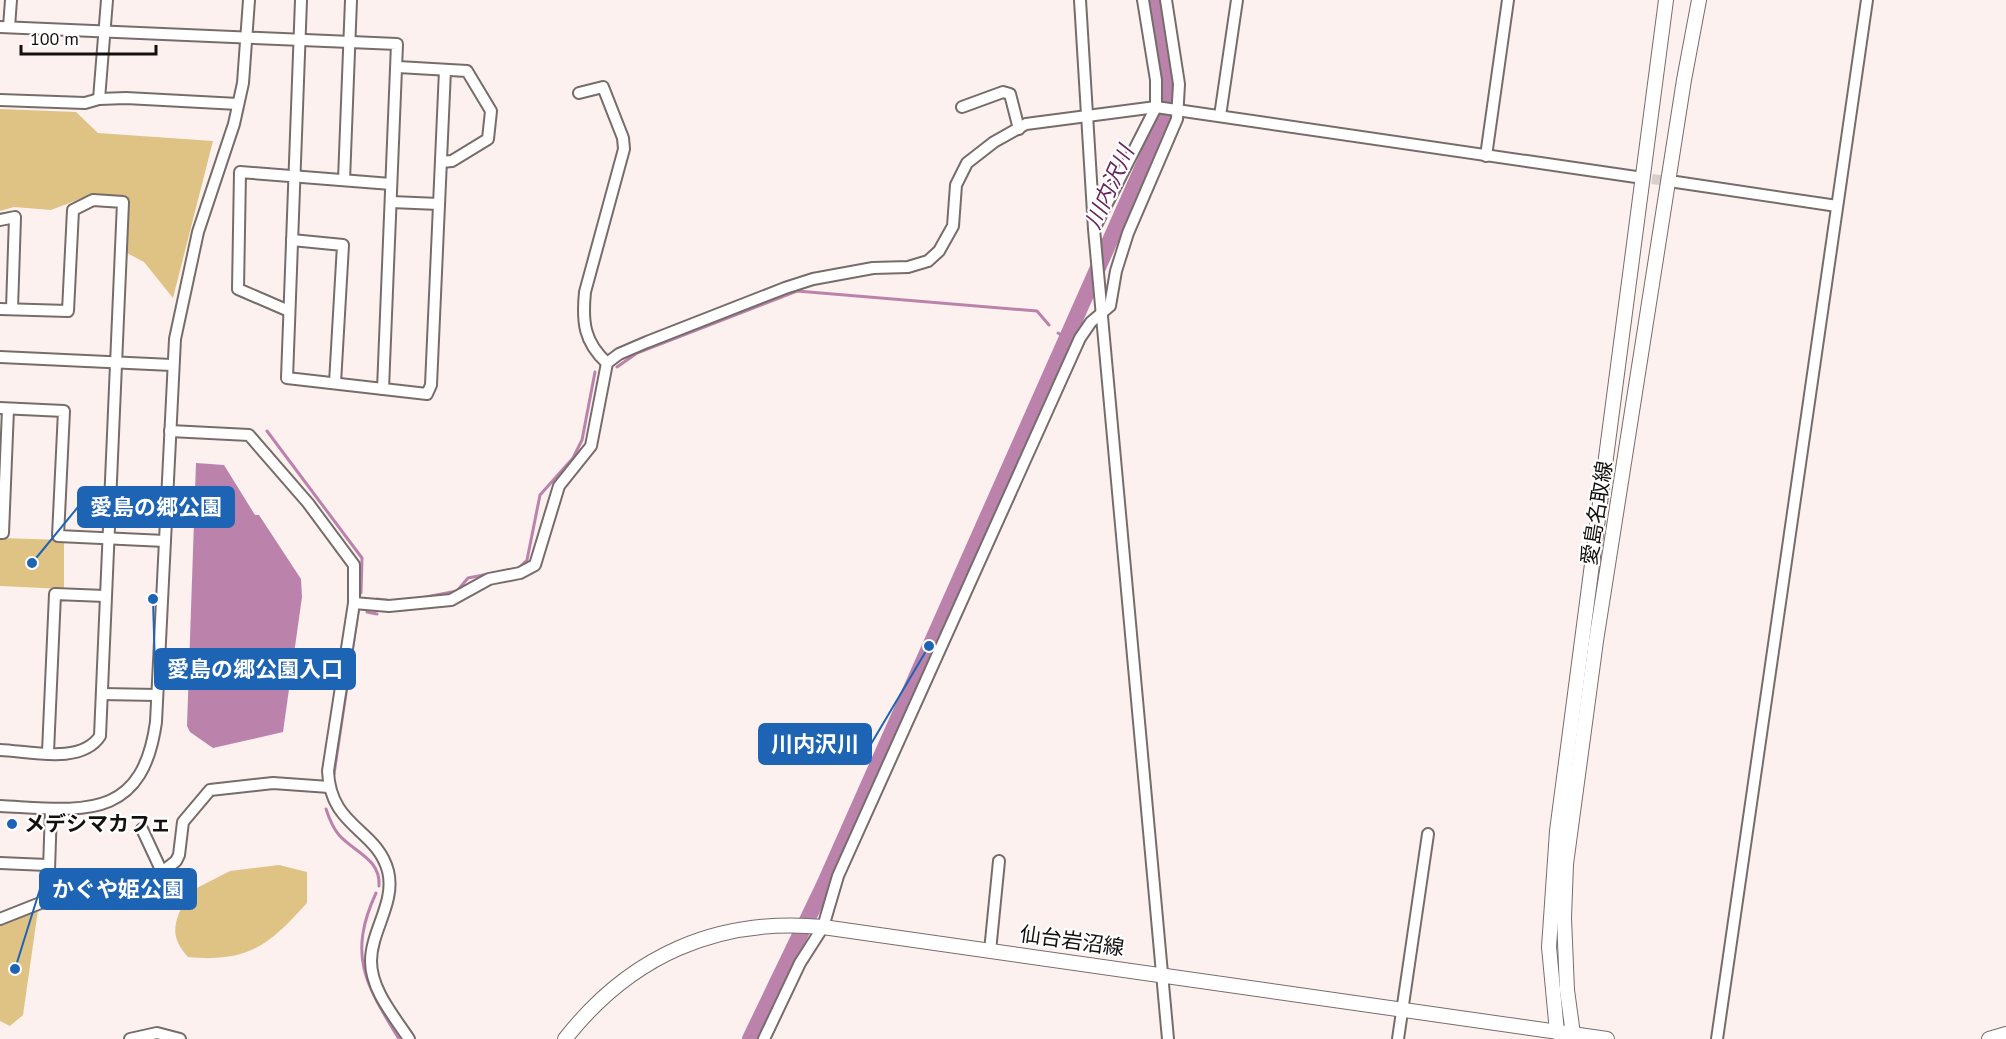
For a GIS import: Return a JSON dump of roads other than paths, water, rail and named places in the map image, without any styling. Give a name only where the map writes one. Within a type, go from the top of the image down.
[{"type":"main road","name":"愛島名取線","points":[[1558,1035],[1549,947],[1557,831],[1666,0]]},
{"type":"main road","name":"愛島名取線","points":[[1574,1037],[1567,990],[1564,918],[1567,852],[1596,641],[1634,415],[1684,80],[1699,0]]},
{"type":"main road","name":"仙台岩沼線","points":[[565,1039],[600,998],[629,975],[656,959],[722,933],[793,926],[819,927],[1162,975],[1558,1035],[1607,1039]]},
{"type":"main road","points":[[1989,1039],[2006,1034]]},
{"type":"street","points":[[11,0],[4,27],[397,44],[398,67],[383,389]]},
{"type":"street","points":[[99,99],[107,0]]},
{"type":"street","points":[[0,806],[83,809],[107,803],[127,791],[142,774],[152,751],[165,541],[172,365],[178,315],[198,232],[238,104],[248,37],[249,0]]},
{"type":"street","points":[[301,0],[287,378],[427,394],[431,386],[445,70]]},
{"type":"street","points":[[344,180],[351,0]]},
{"type":"street","points":[[1080,0],[1085,116],[1094,229],[1168,1039]]},
{"type":"street","points":[[1094,229],[1158,107],[1143,0]]},
{"type":"street","points":[[764,1039],[819,927],[838,876],[1080,338],[1092,322],[1110,306],[1121,252],[1175,111],[1179,84],[1166,0]]},
{"type":"street","points":[[1220,116],[1237,0]]},
{"type":"street","points":[[1486,156],[1508,0]]},
{"type":"street","points":[[1717,1039],[1867,0]]},
{"type":"street","points":[[398,67],[467,71],[491,111],[488,139],[452,161],[441,162]]},
{"type":"street","points":[[579,93],[603,87],[623,138],[624,149],[585,292],[585,332],[589,343],[607,363]]},
{"type":"street","points":[[962,107],[1003,92],[1010,94],[1019,129]]},
{"type":"street","points":[[0,100],[85,103],[99,99],[238,104]]},
{"type":"street","points":[[354,603],[388,606],[442,602],[466,593],[489,579],[520,573],[535,565],[559,486],[591,446],[607,363],[619,354],[813,279],[873,268],[908,267],[928,261],[939,251],[953,226],[956,185],[967,163],[994,142],[1026,124],[1158,107],[1636,177]]},
{"type":"street","points":[[289,311],[238,289],[240,172],[391,184]]},
{"type":"street","points":[[1676,182],[1837,206]]},
{"type":"street","points":[[0,309],[68,311],[73,210],[93,200],[123,202],[100,736],[91,748],[76,753],[0,750]]},
{"type":"street","points":[[391,202],[439,204]]},
{"type":"street","points":[[0,220],[15,217],[12,309]]},
{"type":"street","points":[[292,240],[343,245],[335,383]]},
{"type":"street","points":[[0,357],[172,365]]},
{"type":"street","points":[[0,533],[3,533],[4,408],[64,411],[58,536],[165,541]]},
{"type":"street","points":[[170,431],[249,435],[308,504],[354,565],[354,603],[328,771],[329,787],[332,799],[343,815],[373,846],[384,861],[388,872],[390,885],[386,908],[372,953],[372,969],[379,991],[409,1039]]},
{"type":"street","points":[[48,752],[55,594],[105,596]]},
{"type":"street","points":[[102,694],[157,695]]},
{"type":"street","points":[[0,919],[48,900],[117,892],[162,872],[176,861],[179,855],[183,822],[210,790],[273,783],[329,787]]},
{"type":"street","points":[[48,900],[47,865],[51,809]]},
{"type":"street","points":[[142,829],[162,872]]},
{"type":"street","points":[[1398,1039],[1428,834]]},
{"type":"street","points":[[990,951],[999,861]]},
{"type":"street","points":[[0,863],[47,865]]},
{"type":"street","points":[[130,1039],[157,1033],[180,1039]]},
{"type":"waterway","name":"川内沢川","points":[[750,1039],[824,885],[1170,101],[1154,0]]},
{"type":"waterway","points":[[617,367],[637,353],[797,291],[1037,311],[1049,325]]},
{"type":"waterway","points":[[1058,333],[1067,339]]},
{"type":"waterway","points":[[426,597],[457,591],[468,578],[519,568],[527,560],[540,495],[573,458],[582,440],[595,372]]},
{"type":"waterway","points":[[267,431],[362,558],[361,593]]},
{"type":"waterway","points":[[377,599],[393,601]]},
{"type":"waterway","points":[[334,774],[358,612]]},
{"type":"waterway","points":[[367,612],[377,614]]},
{"type":"waterway","points":[[326,809],[339,835],[376,869],[379,886]]},
{"type":"waterway","points":[[376,893],[367,915],[363,935],[364,969],[377,1002],[399,1039]]},
{"type":"tunnel","points":[[1637,177],[1675,182]]},
{"type":"place","name":"愛島の郷公園","points":[[32,563]]},
{"type":"place","name":"愛島の郷公園入口","points":[[153,599]]},
{"type":"place","name":"川内沢川","points":[[929,646]]},
{"type":"place","name":"メデシマカフェ","points":[[12,824]]},
{"type":"place","name":"かぐや姫公園","points":[[15,969]]}]
